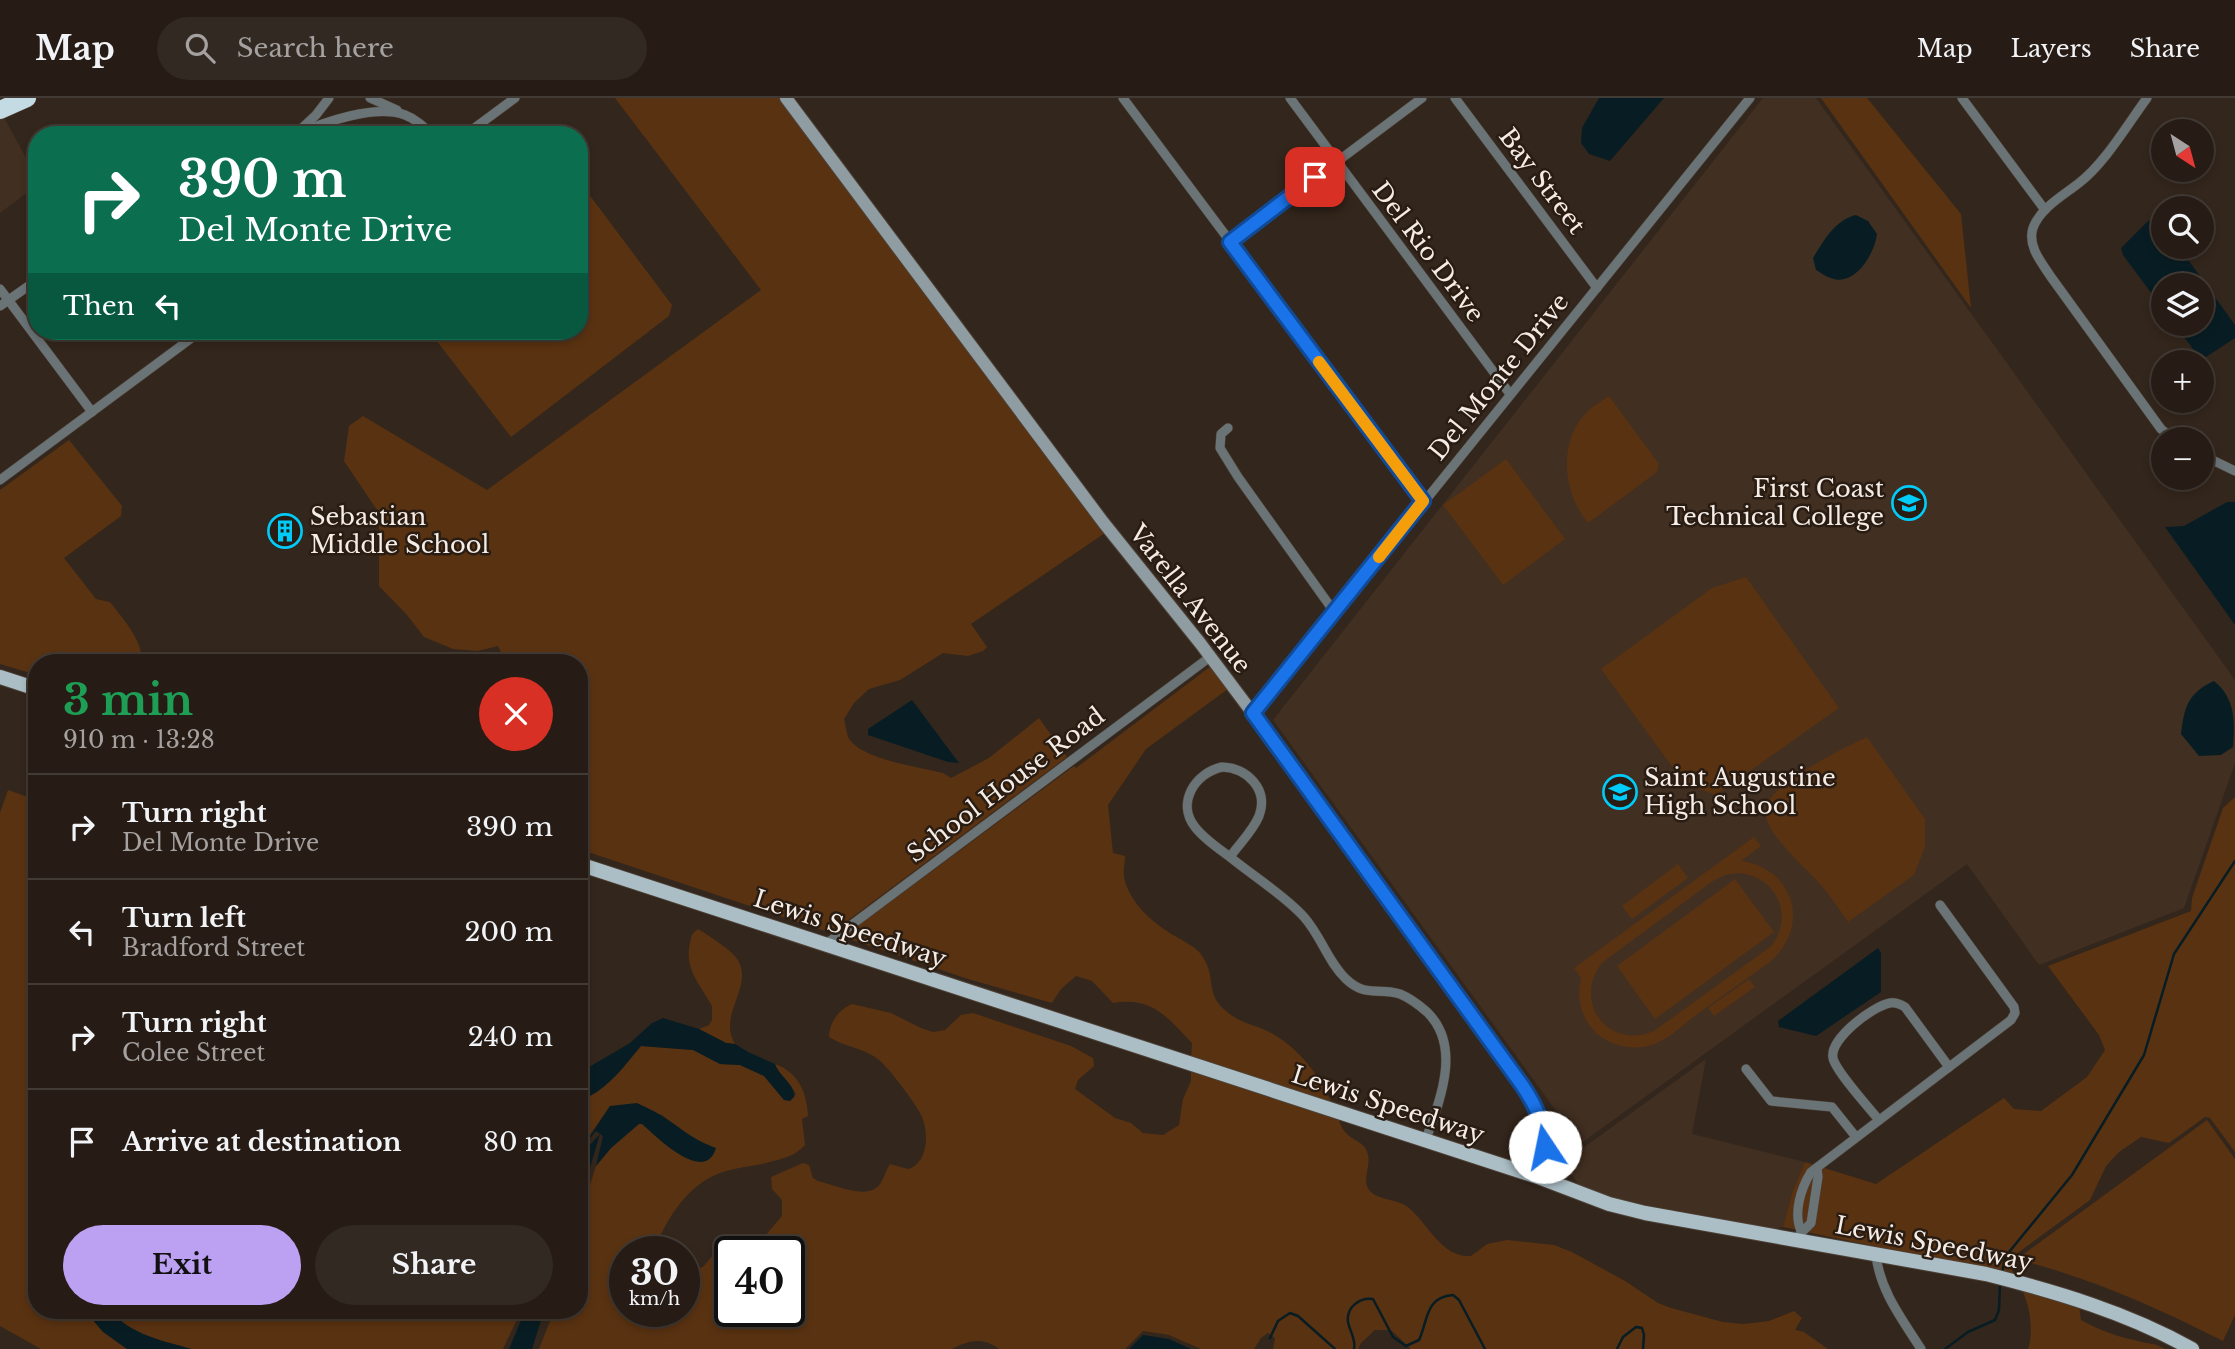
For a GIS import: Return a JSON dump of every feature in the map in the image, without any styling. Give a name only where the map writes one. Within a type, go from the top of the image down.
[{"type":"highway","points":[[0,110],[27,98]]},
{"type":"main road","points":[[0,677],[28,686]]},
{"type":"main road","name":"Lewis Speedway","points":[[588,867],[1538,1177],[1609,1204],[1645,1213],[1800,1236],[1875,1255],[2005,1279],[2112,1312],[2192,1349]]},
{"type":"street","points":[[304,126],[329,98]]},
{"type":"street","points":[[370,98],[423,126]]},
{"type":"street","points":[[477,126],[515,98]]},
{"type":"street","name":"Varella Avenue","points":[[786,98],[1103,522],[1253,713],[1531,1099],[1545,1138],[1538,1177]]},
{"type":"street","points":[[1123,98],[1423,501]]},
{"type":"street","name":"Del Rio Drive","points":[[1290,98],[1510,394]]},
{"type":"street","points":[[1230,242],[1422,98]]},
{"type":"street","name":"Bay Street","points":[[1455,98],[1597,288]]},
{"type":"street","name":"Del Monte Drive","points":[[1253,713],[1749,98]]},
{"type":"street","points":[[1962,98],[2045,210]]},
{"type":"street","points":[[2147,98],[2091,172],[2045,210],[2033,227],[2032,241],[2037,256],[2160,427]]},
{"type":"street","points":[[318,126],[371,113],[404,114]]},
{"type":"street","points":[[4,303],[28,286]]},
{"type":"street","points":[[0,289],[4,303],[28,333]]},
{"type":"street","points":[[34,340],[92,412]]},
{"type":"street","points":[[0,480],[189,340]]},
{"type":"street","points":[[1227,428],[1221,434],[1220,447],[1261,512],[1335,612]]},
{"type":"street","points":[[2214,461],[2235,471]]},
{"type":"street","name":"School House Road","points":[[826,944],[1210,657]]},
{"type":"street","points":[[1230,857],[1259,815],[1261,797],[1254,781],[1247,774],[1231,767],[1222,767],[1198,779],[1189,796],[1188,813],[1197,830],[1230,857],[1302,915],[1318,934],[1343,977],[1357,989],[1399,994],[1419,1004],[1432,1017],[1445,1039],[1446,1066],[1438,1104],[1425,1142]]},
{"type":"street","points":[[1800,1236],[1796,1221],[1800,1196],[1807,1178],[1856,1137],[2011,1020],[2015,1013],[2014,1007],[1940,905]]},
{"type":"street","points":[[1879,1120],[1835,1063],[1833,1048],[1843,1033],[1882,1005],[1899,1004],[1905,1007],[1949,1067]]},
{"type":"street","points":[[1746,1069],[1771,1101],[1832,1107],[1856,1137]]},
{"type":"street","points":[[1800,1236],[1811,1223],[1817,1168]]},
{"type":"street","points":[[1875,1255],[1885,1292],[1921,1349]]},
{"type":"shaded area","points":[[615,98],[781,98],[1105,533],[971,624],[987,647],[983,651],[968,656],[943,653],[900,680],[869,689],[854,703],[844,719],[849,738],[857,747],[880,758],[943,773],[951,778],[989,758],[1039,718],[1067,757],[831,933],[588,852],[588,654],[502,654],[498,646],[478,651],[453,649],[424,637],[379,586],[379,513],[344,461],[349,426],[363,416],[487,490],[761,290]]},
{"type":"shaded area","points":[[1763,98],[1816,98],[2235,680],[2235,763],[2184,908],[2039,965],[1967,864],[1580,1144],[1273,720]]},
{"type":"shaded area","points":[[1821,98],[1867,98],[1961,214],[1971,308]]},
{"type":"shaded area","points":[[2,114],[28,162],[28,192],[0,213]]},
{"type":"shaded area","points":[[588,193],[672,305],[669,316],[511,437],[436,340],[588,340]]},
{"type":"shaded area","points":[[1609,396],[1659,464],[1657,472],[1588,523],[1573,497],[1569,483],[1568,452],[1577,424],[1589,410]]},
{"type":"shaded area","points":[[69,440],[122,506],[121,516],[64,558],[96,599],[110,602],[136,639],[141,654],[28,654],[28,672],[0,664],[0,490]]},
{"type":"shaded area","points":[[1506,459],[1565,539],[1503,585],[1443,505]]},
{"type":"shaded area","points":[[1746,577],[1839,708],[1716,795],[1684,783],[1601,669],[1712,588]]},
{"type":"shaded area","points":[[1211,666],[1228,689],[1146,749],[1108,805],[1113,853],[1125,856],[1124,874],[1127,887],[1137,904],[1159,925],[1201,955],[1208,966],[1213,992],[1220,1005],[1239,1020],[1273,1034],[1293,1048],[1323,1085],[1334,1107],[1191,1060],[1192,1043],[1166,1017],[1149,1006],[1138,1003],[1113,1003],[1092,981],[1076,976],[1061,989],[1052,1003],[968,979],[843,937]]},
{"type":"shaded area","points":[[1867,737],[1925,819],[1925,847],[1914,875],[1848,922],[1823,888],[1778,839],[1766,820],[1765,811],[1778,790],[1792,779],[1825,758]]},
{"type":"shaded area","points":[[8,790],[28,797],[28,1319],[92,1319],[104,1332],[127,1349],[41,1349],[0,1326],[0,813]]},
{"type":"shaded area","points":[[2235,797],[2235,1152],[2210,1118],[2205,1117],[2169,1143],[2141,1137],[2119,1152],[2106,1166],[2090,1200],[2015,1255],[2016,1261],[2012,1270],[2015,1276],[1783,1227],[1793,1190],[1805,1162],[1876,1184],[2004,1098],[2014,1109],[2041,1111],[2087,1077],[2105,1050],[2099,1035],[2048,966],[2191,911],[2192,898],[2223,808]]},
{"type":"shaded area","points":[[1754,837],[1761,846],[1741,861],[1759,866],[1774,875],[1784,886],[1791,901],[1791,932],[1771,961],[1673,1033],[1652,1045],[1622,1046],[1596,1033],[1581,1007],[1581,978],[1574,968]],"holes":[[[1738,873],[1752,876],[1772,890],[1778,900],[1781,924],[1770,947],[1654,1031],[1637,1035],[1622,1034],[1609,1028],[1599,1018],[1593,1006],[1591,992],[1594,977],[1603,962],[1713,881]]]},
{"type":"shaded area","points":[[1678,864],[1688,878],[1632,919],[1622,906]]},
{"type":"shaded area","points":[[1735,879],[1774,932],[1655,1019],[1617,966]]},
{"type":"shaded area","points":[[698,929],[731,952],[740,966],[740,987],[730,1021],[735,1044],[726,1043],[699,1029],[709,1025],[712,1020],[712,1006],[694,976],[689,961],[691,938]]},
{"type":"shaded area","points":[[1749,979],[1755,987],[1714,1016],[1708,1008]]},
{"type":"shaded area","points":[[852,1004],[891,1013],[933,1032],[945,1030],[961,1015],[973,1013],[1071,1046],[1093,1058],[1094,1066],[1078,1080],[1075,1089],[1115,1118],[1131,1123],[1143,1133],[1163,1135],[1179,1125],[1183,1099],[1191,1081],[1191,1070],[1338,1118],[1349,1136],[1362,1144],[1367,1151],[1369,1159],[1366,1183],[1370,1191],[1409,1208],[1452,1252],[1471,1256],[1487,1244],[1507,1240],[1554,1245],[1572,1252],[1671,1308],[1723,1322],[1743,1324],[1769,1321],[1794,1311],[1802,1318],[1795,1330],[1804,1332],[1828,1349],[1411,1349],[1391,1330],[1375,1330],[1358,1349],[1273,1349],[1275,1338],[1268,1333],[1254,1349],[1201,1349],[1169,1335],[1143,1331],[1125,1349],[999,1349],[976,1341],[952,1349],[539,1349],[550,1319],[588,1319],[588,1190],[596,1166],[611,1148],[638,1124],[642,1124],[687,1158],[694,1160],[703,1143],[680,1130],[662,1115],[610,1106],[588,1137],[588,1088],[620,1071],[641,1046],[694,1050],[720,1064],[740,1065],[764,1076],[784,1100],[796,1094],[775,1064],[790,1072],[800,1084],[806,1099],[808,1116],[802,1119],[805,1145],[782,1159],[732,1169],[703,1182],[684,1198],[661,1236],[609,1236],[609,1327],[700,1327],[700,1268],[714,1254],[714,1327],[805,1327],[805,1236],[765,1236],[782,1216],[782,1200],[772,1189],[771,1177],[803,1163],[809,1165],[813,1178],[818,1181],[860,1192],[868,1191],[880,1184],[890,1164],[908,1169],[915,1166],[923,1154],[926,1139],[922,1117],[909,1096],[879,1060],[829,1037],[839,1013]]},
{"type":"shaded area","points":[[1706,1059],[1692,1134],[1805,1162],[1793,1190],[1783,1227],[1765,1230],[1606,1198],[1581,1188],[1557,1153],[1573,1141],[1577,1147],[1583,1148]]},
{"type":"shaded area","points":[[2207,1120],[2235,1159],[2235,1315],[2223,1341],[2122,1294],[2017,1259]]},
{"type":"shaded area","points":[[2021,1288],[2079,1306],[2081,1320],[2102,1330],[2165,1349],[2028,1349],[2030,1318]]},
{"type":"shaded area","points":[[119,1319],[517,1319],[503,1349],[192,1349],[159,1340]]},
{"type":"water","points":[[1599,98],[1664,98],[1610,161],[1589,154],[1581,143],[1582,128]]},
{"type":"water","points":[[1856,215],[1868,221],[1877,234],[1874,247],[1862,267],[1851,277],[1840,280],[1829,278],[1816,270],[1813,258],[1836,226]]},
{"type":"water","points":[[2151,220],[2151,259],[2188,259],[2198,273],[2151,273],[2151,293],[2123,255],[2121,248]]},
{"type":"water","points":[[2214,296],[2235,325],[2235,338],[2214,352],[2194,350],[2183,336],[2214,336]]},
{"type":"water","points":[[2227,502],[2235,502],[2235,625],[2165,527],[2184,526]]},
{"type":"water","points":[[2214,681],[2230,702],[2234,728],[2233,747],[2221,755],[2199,756],[2181,734],[2184,716],[2193,696]]},
{"type":"water","points":[[912,700],[959,763],[948,762],[868,735],[868,729]]},
{"type":"water","points":[[1878,948],[1881,953],[1881,992],[1816,1036],[1779,1027],[1778,1021]]},
{"type":"water","points":[[663,1018],[699,1029],[775,1064],[792,1088],[794,1097],[790,1101],[784,1100],[764,1076],[740,1065],[720,1064],[693,1050],[641,1046],[605,1086],[590,1096],[588,1095],[588,1068],[630,1043],[652,1023]]},
{"type":"water","points":[[637,1103],[716,1148],[710,1158],[702,1162],[692,1160],[670,1148],[639,1124],[611,1148],[596,1166],[603,1136],[596,1131],[588,1139],[610,1106]]},
{"type":"water","points":[[600,1134],[588,1174],[588,1147]]},
{"type":"water","points":[[92,1319],[119,1319],[137,1331],[192,1349],[127,1349],[103,1332]]},
{"type":"water","points":[[522,1319],[541,1319],[532,1349],[509,1349]]},
{"type":"water","points":[[1143,1335],[1169,1339],[1191,1349],[1129,1349]]},
{"type":"waterway","points":[[2002,1274],[2005,1257],[2072,1175],[2144,1055],[2174,954],[2235,861]]},
{"type":"waterway","points":[[1945,1349],[1968,1332],[1995,1320],[1999,1310],[2000,1284]]},
{"type":"waterway","points":[[1354,1349],[1348,1317],[1359,1301],[1373,1299],[1393,1337],[1406,1346],[1419,1340],[1432,1305],[1437,1300],[1453,1295],[1459,1300],[1485,1349]]},
{"type":"waterway","points":[[1270,1338],[1278,1321],[1290,1313],[1298,1316],[1335,1349]]},
{"type":"waterway","points":[[1617,1349],[1623,1337],[1636,1327],[1642,1328],[1643,1349]]},
{"type":"slow traffic","points":[[1319,362],[1423,501],[1379,557]]},
{"type":"place","name":"First Coast Technical College","points":[[1909,503]]},
{"type":"place","name":"Sebastian Middle School","points":[[285,531]]},
{"type":"place","name":"Saint Augustine High School","points":[[1620,792]]},
{"type":"route","points":[[1315,177],[1230,242],[1423,501],[1253,713],[1522,1085],[1536,1109],[1543,1128],[1545,1147]]}]
